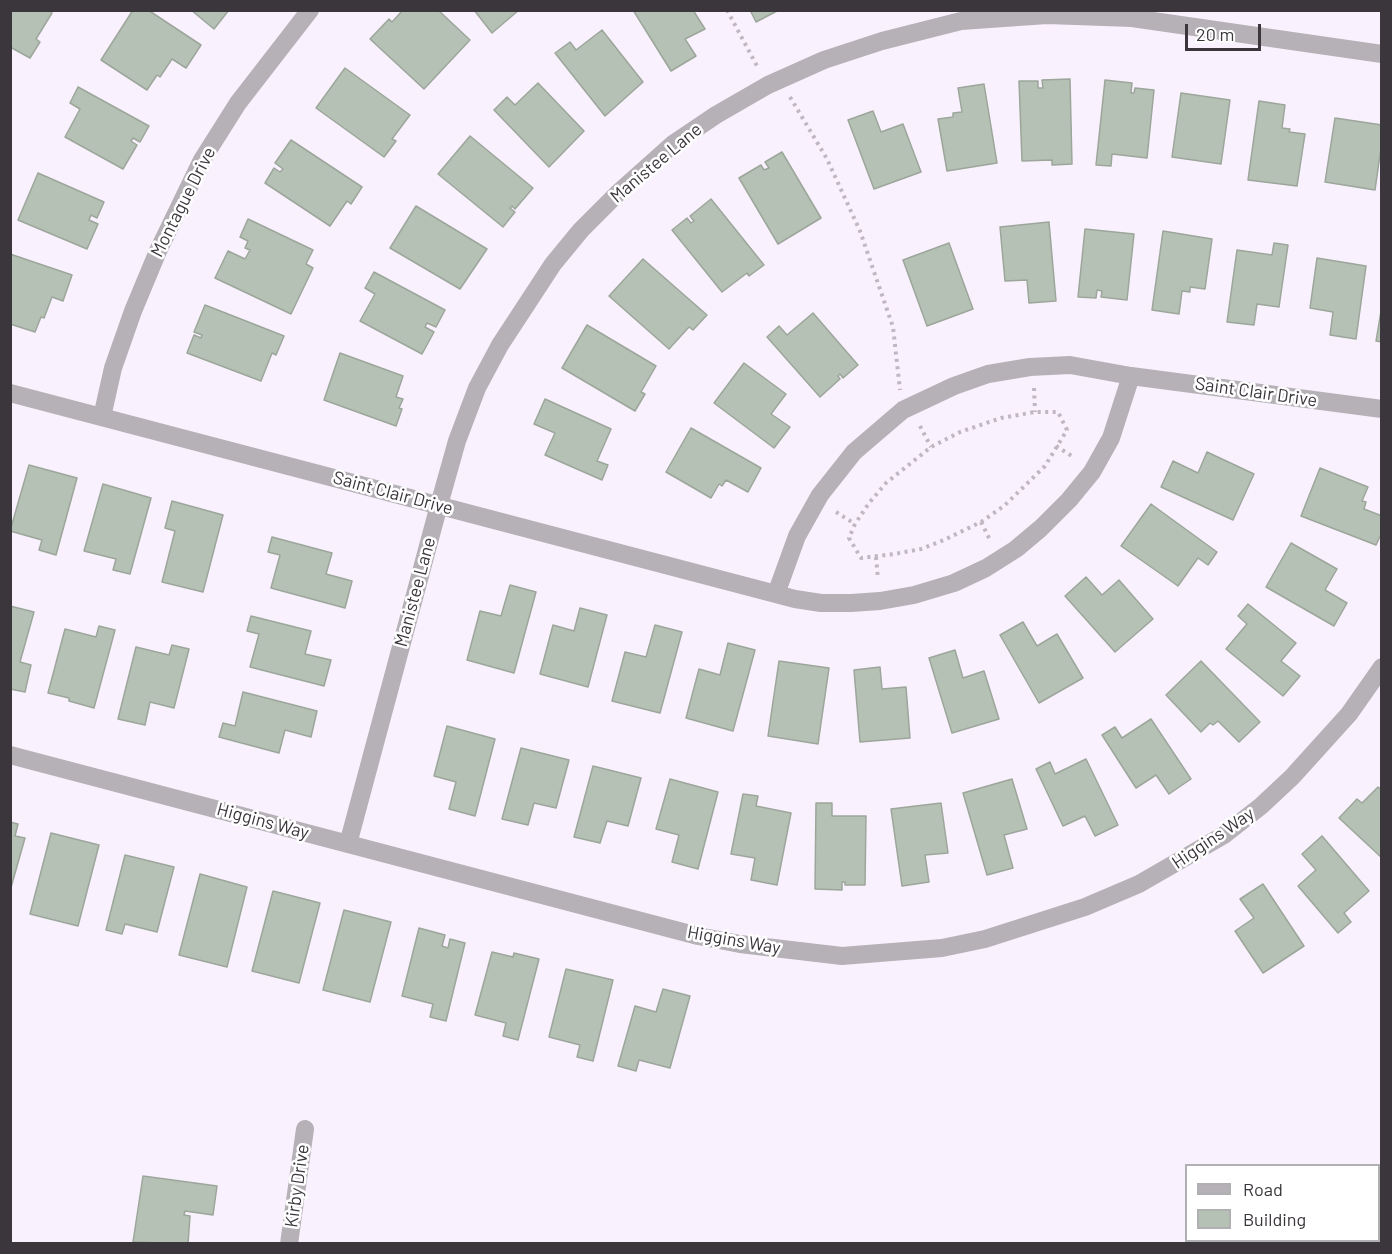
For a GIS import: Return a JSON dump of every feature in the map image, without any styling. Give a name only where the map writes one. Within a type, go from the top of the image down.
[{"type":"street","name":"Montague Drive","points":[[102,417],[113,368],[140,295],[158,251],[202,160],[246,92],[310,10]]},
{"type":"street","name":"Manistee Lane","points":[[348,844],[457,441],[477,388],[500,345],[553,264],[617,194],[674,144],[716,115],[774,82],[824,60],[882,41],[961,21],[1070,15],[1132,18],[1382,54]]},
{"type":"street","name":"Saint Clair Drive","points":[[776,594],[797,536],[817,501],[854,452],[903,410],[954,386],[988,374],[1030,367],[1070,365],[1131,376],[1382,409]]},
{"type":"street","name":"Saint Clair Drive","points":[[10,393],[776,594],[821,603],[880,601],[954,583],[986,568],[1016,549],[1069,500],[1092,472],[1111,438],[1131,376]]},
{"type":"street","name":"Higgins Way","points":[[10,755],[698,936],[740,944],[842,956],[942,948],[1028,927],[1085,907],[1139,884],[1224,835],[1261,806],[1292,777],[1349,714],[1382,667]]},
{"type":"street","name":"Kirby Drive","points":[[290,1244],[305,1129]]},
{"type":"path","points":[[727,10],[827,159],[860,231],[893,327],[903,410]]},
{"type":"path","points":[[1035,412],[1058,412],[1067,430],[1045,466],[1004,506],[981,522],[945,540],[921,549],[861,558],[849,538],[855,524],[886,483],[931,447],[960,432],[1001,418],[1035,412]]},
{"type":"path","points":[[817,501],[855,524]]},
{"type":"building","points":[[10,10],[49,10],[52,13],[36,39],[40,42],[30,58],[10,47]]},
{"type":"building","points":[[133,10],[148,10],[201,45],[186,68],[172,59],[160,77],[157,75],[147,90],[101,60]]},
{"type":"building","points":[[191,10],[229,10],[214,29]]},
{"type":"building","points":[[403,10],[438,10],[470,40],[424,89],[370,39],[389,19],[392,22]]},
{"type":"building","points":[[474,10],[519,10],[492,33]]},
{"type":"building","points":[[633,10],[693,10],[705,29],[685,39],[696,56],[671,71]]},
{"type":"building","points":[[750,10],[779,10],[756,22]]},
{"type":"building","points":[[602,30],[643,82],[605,116],[555,53],[570,42],[576,50]]},
{"type":"building","points":[[345,68],[410,115],[392,139],[396,141],[384,157],[316,108]]},
{"type":"building","points":[[1070,79],[1072,164],[1052,165],[1052,160],[1022,161],[1019,81],[1038,81],[1038,88],[1043,88],[1042,80]]},
{"type":"building","points":[[1105,80],[1132,83],[1131,93],[1134,93],[1135,88],[1154,90],[1147,158],[1112,154],[1111,166],[1096,165]]},
{"type":"building","points":[[538,83],[584,131],[549,167],[494,110],[507,97],[515,105]]},
{"type":"building","points":[[984,84],[997,163],[947,171],[938,119],[953,117],[953,113],[962,112],[958,88]]},
{"type":"building","points":[[78,87],[149,126],[140,142],[133,138],[131,141],[137,145],[123,169],[65,137],[80,109],[70,103]]},
{"type":"building","points":[[1181,93],[1230,100],[1221,164],[1172,157]]},
{"type":"building","points":[[1259,101],[1285,105],[1282,128],[1290,129],[1289,132],[1305,134],[1297,186],[1248,180]]},
{"type":"building","points":[[873,111],[881,132],[903,124],[921,172],[874,189],[848,120]]},
{"type":"building","points":[[1335,118],[1382,125],[1375,190],[1325,182]]},
{"type":"building","points":[[470,136],[533,188],[515,209],[512,206],[510,208],[515,212],[503,227],[438,174]]},
{"type":"building","points":[[291,140],[362,187],[351,204],[347,201],[330,226],[265,183],[274,168],[280,172],[283,169],[275,163]]},
{"type":"building","points":[[782,152],[821,218],[778,244],[739,178],[761,165],[764,170],[769,168],[765,162]]},
{"type":"building","points":[[38,173],[104,202],[97,218],[91,215],[89,220],[98,224],[87,249],[18,220]]},
{"type":"building","points":[[711,199],[764,265],[749,276],[747,273],[722,292],[672,230],[687,218],[691,223],[694,221],[690,216]]},
{"type":"building","points":[[416,206],[487,249],[460,289],[390,248]]},
{"type":"building","points":[[248,219],[313,250],[306,264],[313,268],[291,314],[215,278],[228,251],[245,259],[250,250],[245,248],[248,241],[240,237]]},
{"type":"building","points":[[1049,222],[1056,301],[1029,303],[1027,280],[1005,281],[1000,227]]},
{"type":"building","points":[[1085,229],[1134,234],[1127,300],[1101,297],[1102,291],[1097,290],[1096,298],[1078,297]]},
{"type":"building","points":[[1163,231],[1212,239],[1205,289],[1190,287],[1190,292],[1182,291],[1179,314],[1152,310]]},
{"type":"building","points":[[949,243],[973,309],[927,326],[903,260]]},
{"type":"building","points":[[1274,243],[1288,245],[1279,307],[1257,304],[1254,325],[1227,322],[1237,250],[1272,255]]},
{"type":"building","points":[[10,254],[72,275],[63,301],[52,297],[44,318],[41,317],[35,332],[10,324]]},
{"type":"building","points":[[1317,258],[1366,266],[1356,339],[1330,335],[1333,312],[1310,308]]},
{"type":"building","points":[[643,259],[707,315],[693,330],[689,327],[669,349],[609,296]]},
{"type":"building","points":[[374,272],[445,310],[436,327],[427,323],[425,327],[434,332],[422,354],[360,321],[375,294],[365,288]]},
{"type":"building","points":[[205,305],[284,336],[276,355],[272,353],[261,381],[187,353],[194,335],[201,338],[202,335],[194,332]]},
{"type":"building","points":[[1382,305],[1382,342],[1376,341]]},
{"type":"building","points":[[813,313],[858,365],[843,378],[840,374],[838,376],[840,379],[820,397],[767,337],[779,326],[787,335]]},
{"type":"building","points":[[587,325],[656,366],[641,392],[645,394],[635,411],[562,368]]},
{"type":"building","points":[[340,353],[403,376],[396,397],[403,399],[396,426],[324,400]]},
{"type":"building","points":[[744,363],[786,394],[771,414],[790,427],[774,448],[714,403]]},
{"type":"building","points":[[545,399],[611,429],[597,461],[608,465],[602,480],[545,455],[555,433],[534,424]]},
{"type":"building","points":[[691,428],[761,468],[748,492],[726,480],[722,486],[719,484],[711,498],[666,472]]},
{"type":"building","points":[[1207,452],[1254,474],[1233,520],[1161,487],[1173,461],[1198,473]]},
{"type":"building","points":[[29,465],[77,478],[56,555],[39,550],[42,540],[10,531]]},
{"type":"building","points":[[1320,468],[1368,487],[1362,501],[1366,502],[1364,509],[1382,516],[1382,532],[1376,545],[1301,516]]},
{"type":"building","points":[[103,484],[151,498],[130,574],[113,570],[116,559],[84,551]]},
{"type":"building","points":[[172,501],[223,515],[203,592],[162,582],[175,531],[165,528]]},
{"type":"building","points":[[1151,504],[1217,552],[1208,565],[1198,558],[1178,586],[1121,546]]},
{"type":"building","points":[[272,537],[332,553],[326,574],[352,581],[345,608],[271,588],[280,555],[268,552]]},
{"type":"building","points":[[1291,543],[1337,569],[1325,590],[1347,603],[1334,626],[1266,587]]},
{"type":"building","points":[[1086,577],[1102,595],[1119,580],[1153,619],[1115,652],[1065,596]]},
{"type":"building","points":[[510,585],[536,592],[514,673],[467,660],[480,611],[501,616]]},
{"type":"building","points":[[1248,604],[1296,643],[1281,661],[1300,676],[1283,696],[1226,649],[1247,624],[1238,616]]},
{"type":"building","points":[[10,606],[34,612],[20,662],[31,665],[25,692],[10,689]]},
{"type":"building","points":[[580,608],[607,615],[588,687],[540,674],[553,625],[574,631]]},
{"type":"building","points":[[251,616],[311,631],[305,654],[331,660],[324,686],[250,667],[259,634],[247,631]]},
{"type":"building","points":[[1023,622],[1037,646],[1057,634],[1083,678],[1039,703],[1000,635]]},
{"type":"building","points":[[655,625],[682,632],[660,713],[612,701],[625,652],[646,657]]},
{"type":"building","points":[[99,626],[115,630],[94,708],[48,693],[65,629],[96,637]]},
{"type":"building","points":[[728,643],[755,650],[733,731],[686,718],[699,669],[720,675]]},
{"type":"building","points":[[172,645],[189,649],[174,708],[150,702],[145,725],[118,719],[136,647],[169,655]]},
{"type":"building","points":[[955,650],[963,678],[984,671],[999,719],[952,733],[929,658]]},
{"type":"building","points":[[779,661],[829,668],[818,744],[768,736]]},
{"type":"building","points":[[1201,661],[1260,722],[1239,742],[1218,721],[1213,725],[1210,723],[1201,732],[1166,695]]},
{"type":"building","points":[[880,667],[882,689],[906,687],[910,738],[860,742],[854,670]]},
{"type":"building","points":[[243,692],[317,711],[311,737],[285,730],[279,753],[219,737],[223,723],[235,726]]},
{"type":"building","points":[[1151,719],[1191,779],[1169,794],[1156,775],[1136,788],[1102,735],[1115,727],[1122,738]]},
{"type":"building","points":[[447,726],[495,739],[475,816],[449,809],[456,782],[434,776]]},
{"type":"building","points":[[521,748],[569,760],[556,808],[534,803],[528,825],[502,819]]},
{"type":"building","points":[[1086,759],[1118,825],[1095,836],[1085,816],[1063,826],[1036,769],[1050,762],[1055,774]]},
{"type":"building","points":[[593,766],[641,778],[628,826],[607,821],[600,843],[574,837]]},
{"type":"building","points":[[670,779],[718,792],[698,869],[672,862],[679,835],[656,829]]},
{"type":"building","points":[[1012,779],[1027,829],[1004,835],[1013,868],[987,875],[963,793]]},
{"type":"building","points":[[1378,787],[1382,790],[1382,858],[1339,818],[1357,799],[1362,803]]},
{"type":"building","points":[[743,794],[758,796],[756,806],[791,813],[777,885],[751,880],[755,858],[731,854]]},
{"type":"building","points":[[816,803],[832,803],[832,816],[866,816],[865,885],[845,885],[845,882],[842,882],[842,890],[815,889]]},
{"type":"building","points":[[941,803],[948,853],[925,855],[929,882],[902,886],[891,809]]},
{"type":"building","points":[[10,822],[18,824],[15,836],[25,838],[10,891]]},
{"type":"building","points":[[51,833],[99,845],[78,926],[30,914]]},
{"type":"building","points":[[1322,836],[1369,891],[1344,913],[1351,922],[1338,933],[1298,886],[1316,870],[1302,854]]},
{"type":"building","points":[[125,855],[174,867],[157,932],[125,924],[122,934],[106,930]]},
{"type":"building","points":[[200,874],[247,887],[227,967],[179,955]]},
{"type":"building","points":[[1263,884],[1304,946],[1263,973],[1235,931],[1254,918],[1240,899]]},
{"type":"building","points":[[273,891],[320,903],[299,983],[252,971]]},
{"type":"building","points":[[344,910],[391,922],[370,1002],[323,990]]},
{"type":"building","points":[[419,928],[445,935],[442,946],[448,948],[450,939],[465,943],[446,1021],[430,1017],[433,1004],[402,996]]},
{"type":"building","points":[[492,952],[513,957],[514,953],[539,959],[518,1040],[503,1036],[506,1023],[475,1015]]},
{"type":"building","points":[[566,969],[613,980],[593,1061],[577,1057],[580,1045],[549,1037]]},
{"type":"building","points":[[663,989],[690,996],[670,1068],[639,1060],[636,1071],[618,1066],[635,1006],[656,1012]]},
{"type":"building","points":[[143,1176],[217,1186],[213,1215],[185,1211],[184,1215],[190,1216],[188,1244],[133,1242]]}]
